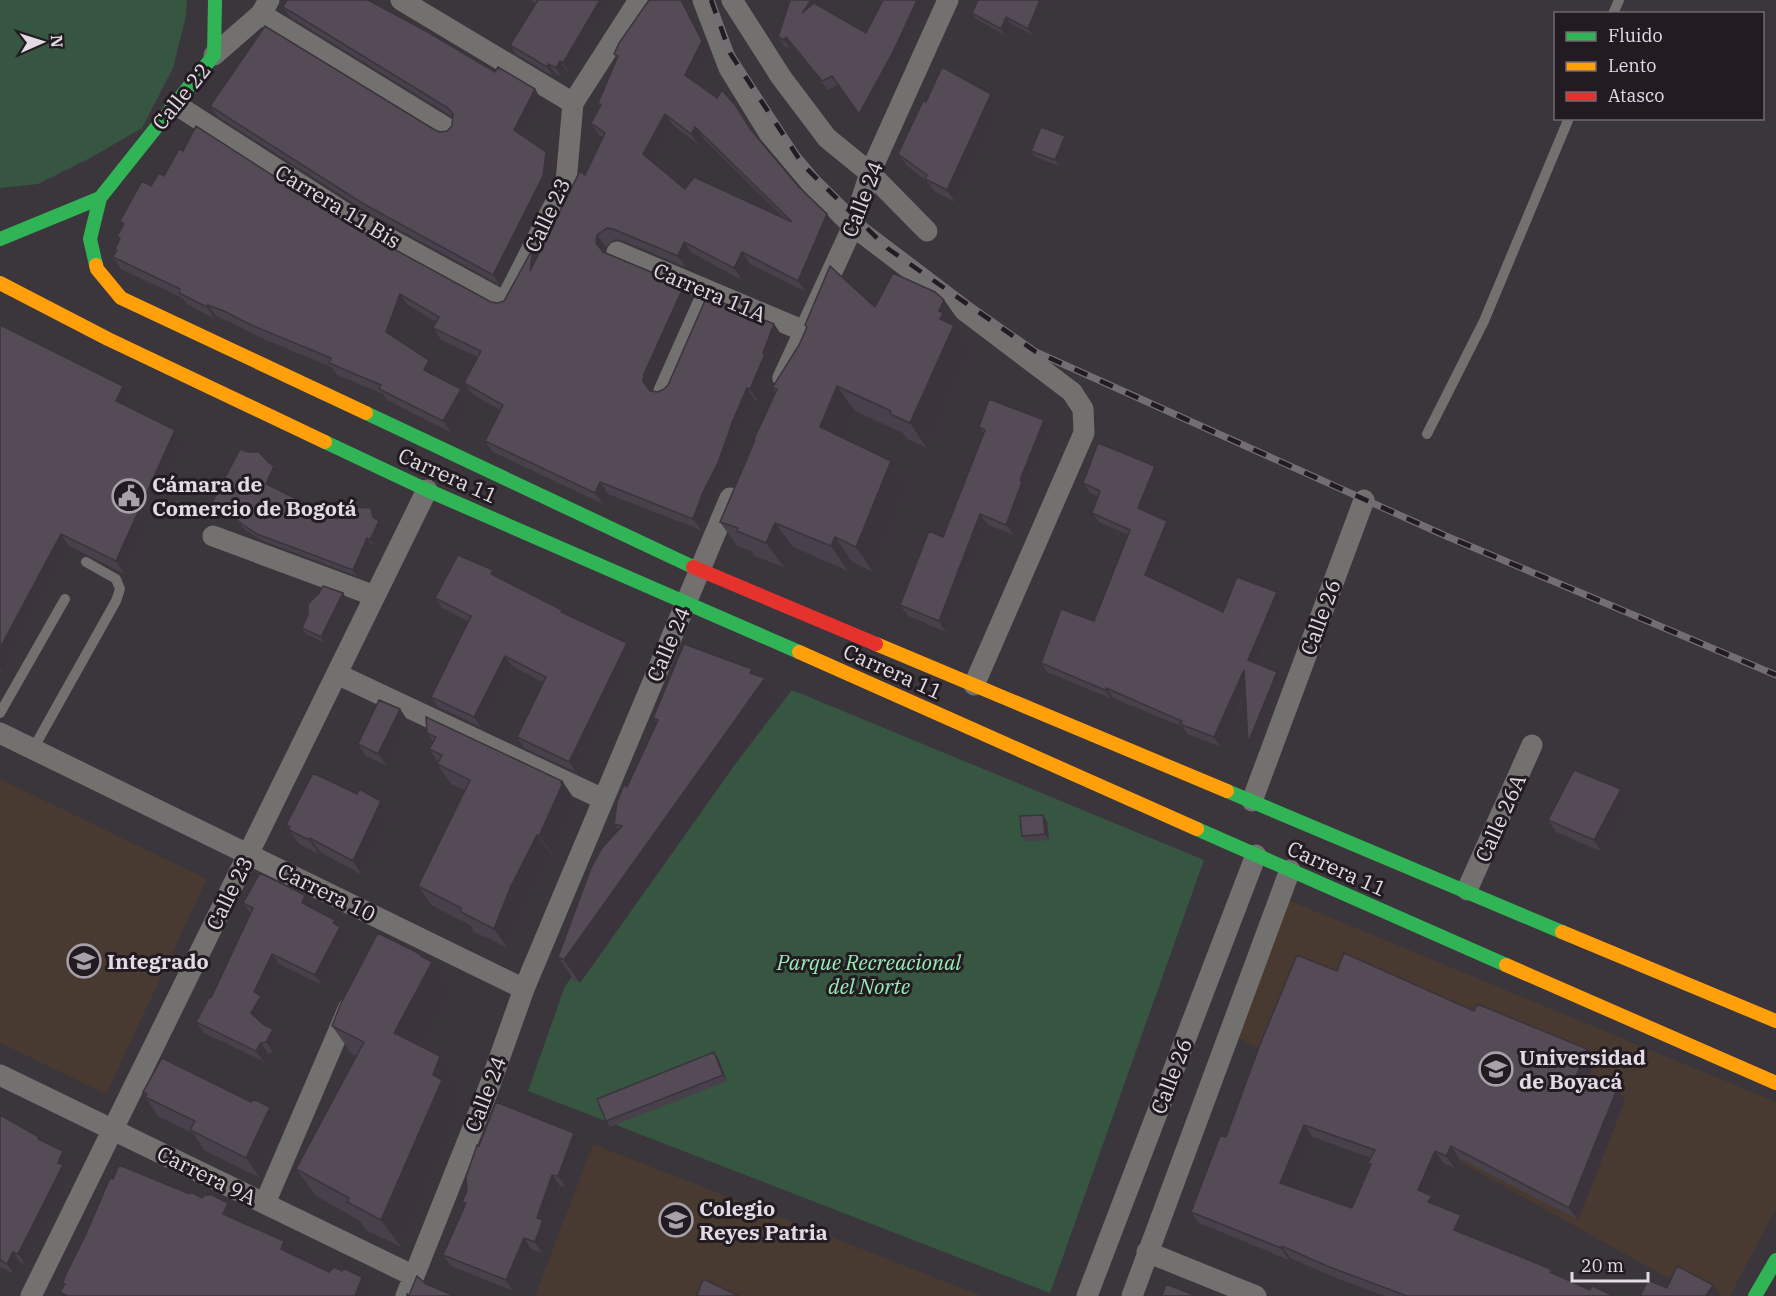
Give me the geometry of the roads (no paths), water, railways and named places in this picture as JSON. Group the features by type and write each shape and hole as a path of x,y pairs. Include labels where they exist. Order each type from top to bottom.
{"main road":[{"path":"214,55 215,0"},
{"name":"Calle 22","path":"100,198 214,55"},
{"path":"0,239 100,198"},
{"name":"Carrera 11","path":"100,198 90,238 97,269 121,298 699,570 1776,1021"},
{"name":"Carrera 11","path":"0,283 108,339 427,490 1776,1083"},
{"path":"1755,1296 1776,1260"}],"street":[{"name":"Calle 23","path":"505,302 566,182 573,103 639,0"},
{"path":"702,0 729,68 769,133 818,190 853,226 1072,392 1083,409 1084,433 974,685"},
{"path":"732,0 781,77 827,138 870,173 927,231"},
{"name":"Calle 24","path":"775,396 853,226 870,173 948,0"},
{"path":"404,1 573,103"},
{"name":"Calle 22","path":"214,55 265,7"},
{"path":"265,7 448,129"},
{"name":"Carrera 11 Bis","path":"175,104 362,224 505,302"},
{"name":"Carrera 11A","path":"616,252 804,331"},
{"path":"664,391 708,292"},
{"name":"Calle 24","path":"406,1296 488,1090 524,988 737,483"},
{"name":"Calle 23","path":"31,1296 427,490"},
{"name":"Calle 26","path":"1252,801 1364,500"},
{"path":"213,536 375,596"},
{"path":"336,674 603,799"},
{"name":"Carrera 10","path":"0,733 524,988"},
{"name":"Calle 26A","path":"1467,890 1532,745"},
{"name":"Calle 26","path":"1086,1296 1256,855"},
{"name":"Calle 26","path":"1132,1296 1290,870"},
{"path":"377,943 386,921"},
{"path":"265,1203 358,987"},
{"name":"Carrera 9A","path":"0,1075 414,1276"},
{"path":"1147,1252 1256,1296"}],"lane":[{"path":"1426,434 1484,321 1568,120"},
{"path":"33,749 116,601 120,589 116,579 86,562"},
{"path":"0,713 65,599"}],"railway":[{"path":"711,0 730,53 803,165 887,248 1036,352 1446,536 1776,675"}],"place":[{"name":"Cámara de Comercio de Bogotá","path":"129,496"},
{"name":"Integrado","path":"84,961"},
{"name":"Universidad de Boyacá","path":"1496,1069"},
{"name":"Colegio Reyes Patria","path":"676,1220"}],"park label":[{"name":"Parque Recreacional del Norte","path":"869,974"}]}
